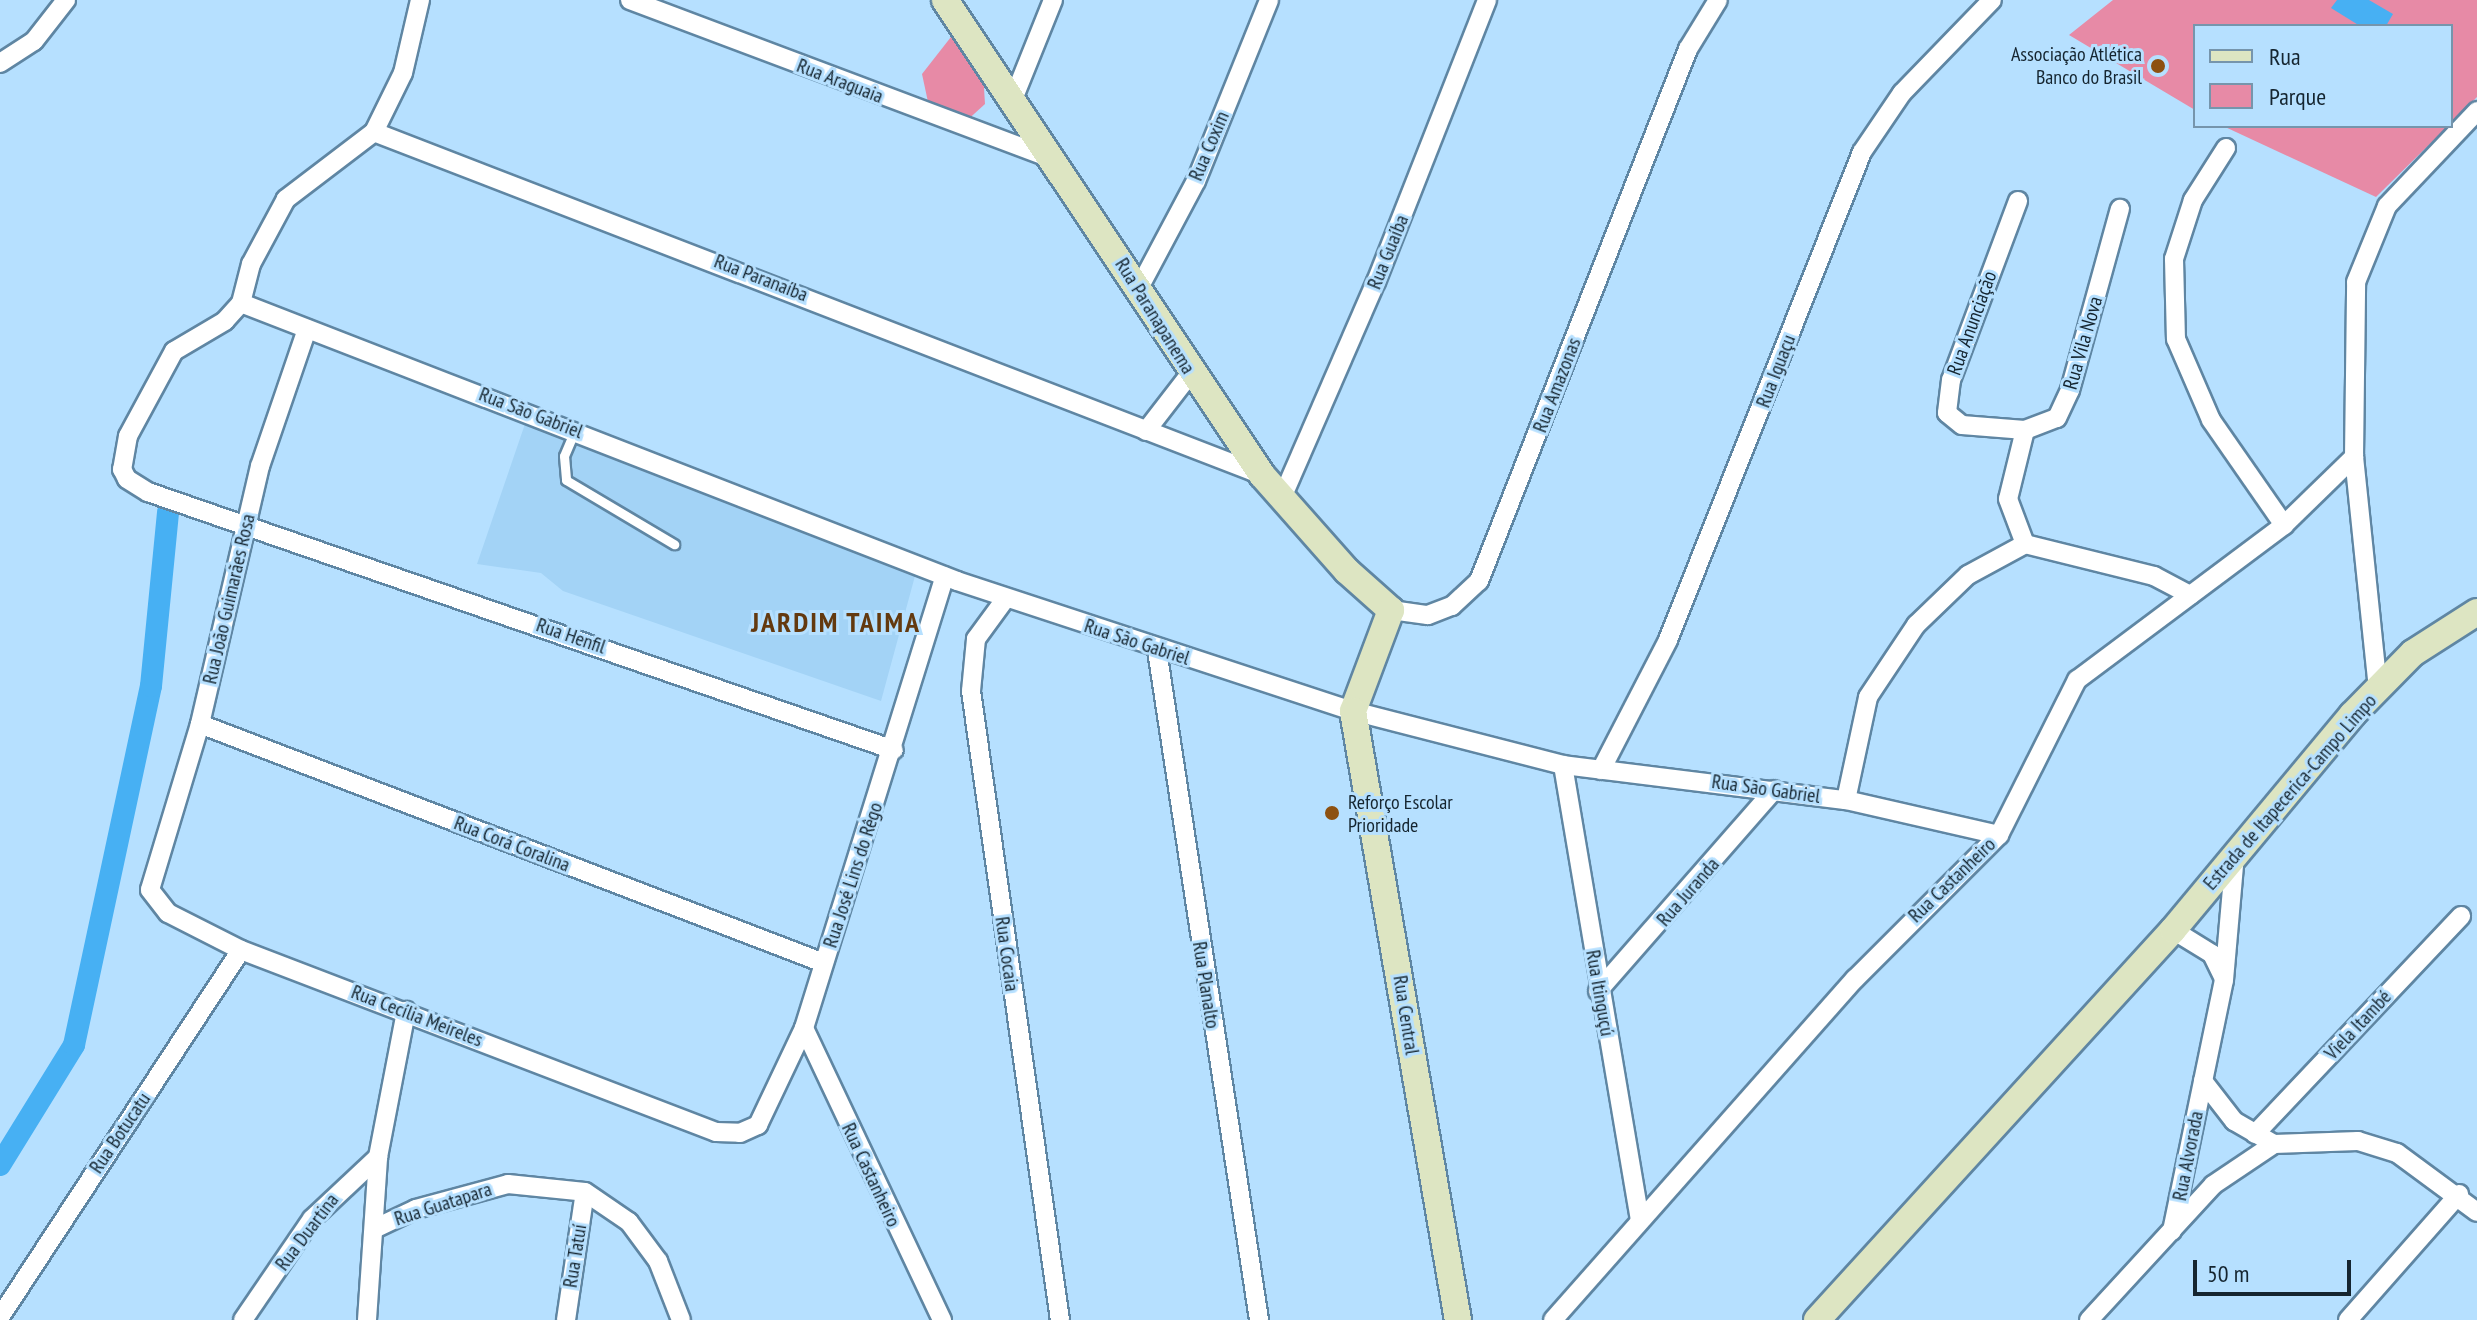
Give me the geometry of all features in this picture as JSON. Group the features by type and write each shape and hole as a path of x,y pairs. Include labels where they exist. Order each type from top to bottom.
{"street":[{"path":"0,63 34,41 66,0"},
{"path":"241,303 251,264 286,199 374,132 403,73 420,0"},
{"name":"Rua Araguaia","path":"630,0 1051,158"},
{"name":"Rua Paranapanema","path":"945,0 1014,97 1051,158 1139,288 1190,374 1262,475 1281,500 1391,610"},
{"path":"1014,97 1053,0"},
{"name":"Rua Coxim","path":"1139,288 1196,181 1269,0"},
{"name":"Rua Guaíba","path":"1281,500 1376,282 1487,0"},
{"name":"Rua Amazonas","path":"1391,610 1428,615 1452,606 1479,581 1688,49 1718,0"},
{"name":"Rua Iguaçu","path":"1601,770 1668,640 1862,152 1902,93 1992,0"},
{"name":"Estrada de Itapecerica-Campo Limpo","path":"1817,1320 2173,930 2378,689 2354,457 2353,305 2364,256 2387,206 2477,111"},
{"name":"Rua Paranaíba","path":"374,132 1262,475"},
{"path":"2226,148 2193,200 2177,246 2171,302 2176,339 2211,420 2284,525"},
{"name":"Rua Anunciação","path":"2018,201 1957,359 1947,413 1962,425 2025,430"},
{"name":"Rua Vila Nova","path":"2025,430 2047,425 2064,408 2120,209"},
{"name":"Rua São Gabriel","path":"241,303 945,576 1157,650 1353,711 1563,765 1846,800 1999,835"},
{"name":"Rua Henfil","path":"241,303 225,321 174,351 128,436 122,469 148,492 247,523 894,750"},
{"name":"Rua João Guimarães Rosa","path":"154,869 200,724 247,523 307,329"},
{"path":"1146,431 1190,374"},
{"path":"2025,430 2008,499 2025,544"},
{"name":"Rua Castanheiro","path":"1553,1320 1855,979 1999,835 2077,680 2284,525 2354,457"},
{"path":"1846,800 1868,697 1916,625 1968,575 2025,544 2065,549 2154,576 2190,595"},
{"name":"Rua José Lins do Rêgo","path":"716,1132 740,1133 758,1125 804,1028 894,750 945,576"},
{"name":"Rua Cocaia","path":"1006,598 976,639 971,691 1060,1320"},
{"path":"1353,711 1391,610"},
{"path":"2378,689 2413,653 2477,612"},
{"name":"Rua Planalto","path":"1157,650 1259,1320"},
{"name":"Rua Central","path":"1353,711 1458,1320"},
{"name":"Rua Corá Coralina","path":"200,724 824,963"},
{"name":"Rua Itinguçú","path":"1563,765 1598,991 1640,1221"},
{"name":"Rua Juranda","path":"1598,991 1774,790"},
{"name":"Rua Alvorada","path":"2172,1231 2224,980 2235,855"},
{"name":"Rua Cecília Meireles","path":"154,869 150,890 155,902 241,950 716,1132"},
{"name":"Viela Itambé","path":"2255,1134 2461,916"},
{"path":"2173,930 2212,954 2224,980"},
{"name":"Rua Botucatu","path":"0,1317 241,950"},
{"path":"367,1320 376,1228 378,1157 406,1011"},
{"name":"Rua Castanheiro","path":"804,1028 942,1320"},
{"path":"2203,1081 2234,1121 2274,1144 2358,1141 2397,1153 2459,1194 2477,1212"},
{"name":"Rua Alvorada","path":"2089,1320 2213,1185 2274,1144"},
{"name":"Rua Duartina","path":"243,1320 312,1219 378,1157"},
{"name":"Rua Guatapara","path":"376,1228 416,1209 508,1184 585,1192"},
{"path":"585,1192 636,1232 658,1261 681,1320"},
{"name":"Rua Tatuí","path":"566,1320 585,1192"},
{"path":"2348,1320 2459,1194"}],"lane":[{"path":"575,430 564,456 566,480 674,544"}],"shaded area":[{"path":"526,421 915,576 881,701 563,591 541,573 477,564"}],"green space":[{"name":"Associação Atlética Banco do Brasil","path":"2113,0 2477,0 2477,97 2453,121 2453,24 2193,24 2193,109 2069,35"},
{"path":"958,28 983,71 985,104 963,124 928,102 922,74"},
{"path":"2227,128 2446,128 2376,197"}],"water":[{"path":"2337,0 2369,0 2393,14 2387,24 2357,24 2331,8"}],"waterway":[{"path":"0,1165 74,1045 151,686 168,512"}],"place":[{"name":"Associação Atlética Banco do Brasil","path":"2158,66"},
{"name":"Reforço Escolar Prioridade","path":"1332,813"}],"district":[{"name":"JARDIM TAIMA","path":"836,622"}]}
